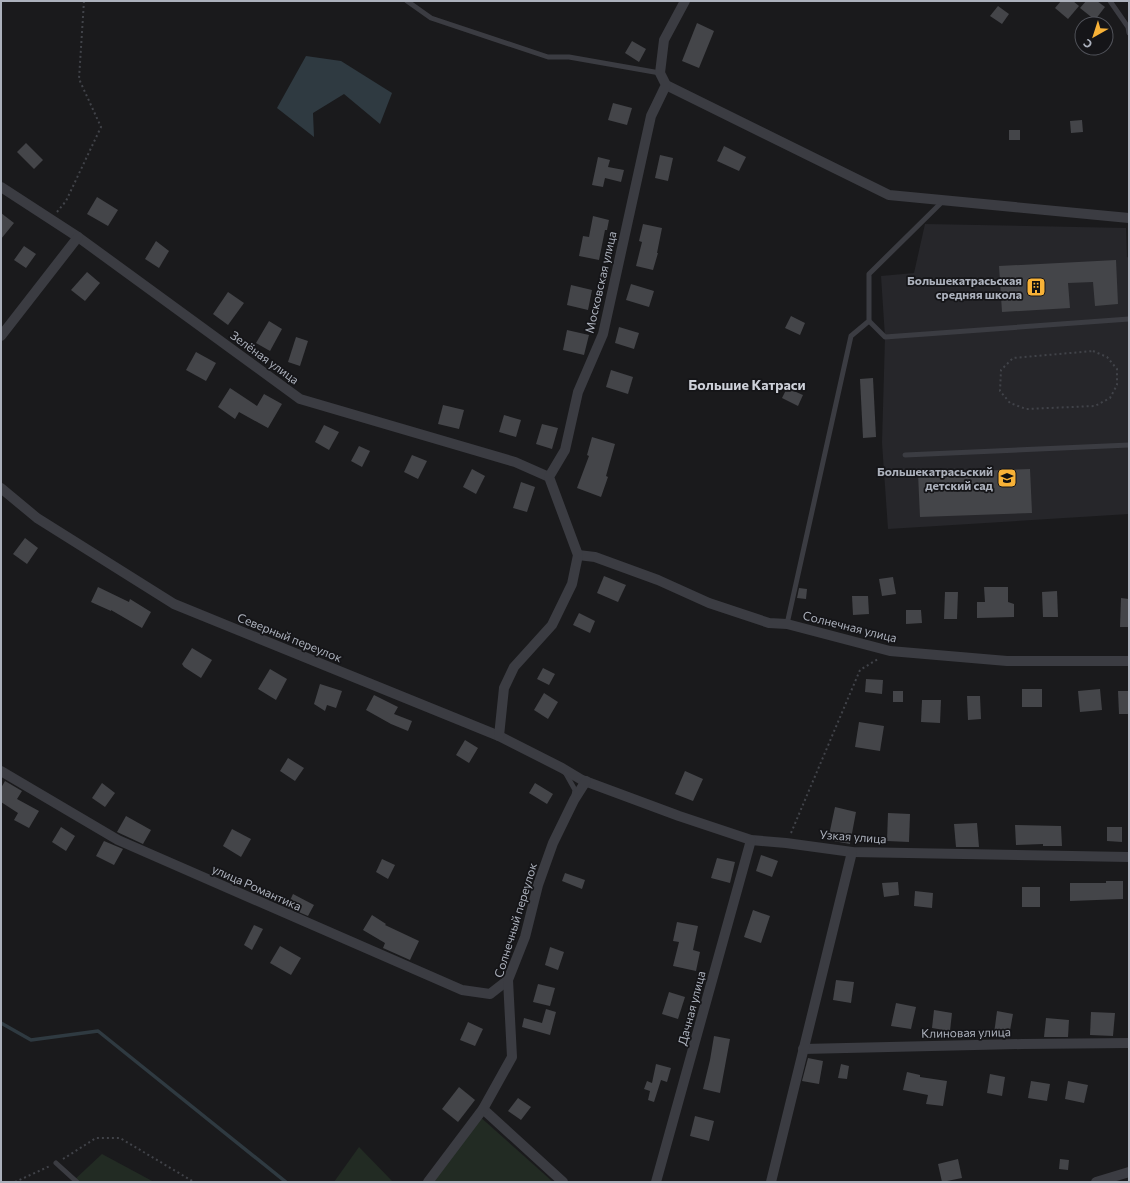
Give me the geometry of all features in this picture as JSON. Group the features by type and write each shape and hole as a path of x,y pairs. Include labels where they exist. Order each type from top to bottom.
{"street":[{"path":"685,1 664,40 660,73 666,85 889,195 1129,218"},
{"name":"Московская улица","path":"549,476 565,450 578,392 602,334 651,116 666,85"},
{"name":"Зелёная улица","path":"1,187 78,237 300,399 515,462 549,476"},
{"path":"1,336 78,237"},
{"path":"499,736 504,688 514,667 552,625 572,584 578,555 549,476"},
{"name":"Северный переулок","path":"1,488 37,518 174,604 499,736 586,781"},
{"name":"Солнечная улица","path":"578,555 595,557 658,580 709,603 769,623 788,624 890,651 1007,661 1129,661"},
{"name":"улица Романтика","path":"1,771 118,840 462,990 490,994 508,980"},
{"name":"Узкая улица","path":"586,781 679,816 751,840 852,852 1129,857"},
{"name":"Солнечный переулок","path":"428,1182 481,1112 512,1057 508,980 525,937 538,885 553,843 574,800 586,781"},
{"name":"Дачная улица","path":"656,1182 751,840"},
{"path":"771,1182 852,852"},
{"name":"Клиновая улица","path":"804,1049 1129,1043"},
{"path":"481,1112 563,1182"},
{"path":"1096,1182 1129,1172"}],"lane":[{"path":"407,1 431,18 548,57 569,57 660,73"},
{"path":"1110,1 1128,26 1129,33"},
{"path":"944,201 869,274 869,321 885,336 1129,319"},
{"path":"788,624 851,336 869,321"},
{"path":"905,455 1129,445"},
{"path":"562,768 575,790 574,800"},
{"path":"56,1163 77,1182"}],"path":[{"path":"50,219 66,200 101,127 80,79 84,1"},
{"path":"1093,351 1107,357 1117,369 1116,385 1110,398 1095,406 1026,409 1010,403 1000,391 1001,370 1013,358 1093,351"},
{"path":"786,843 860,670 890,651"},
{"path":"15,1182 56,1163 96,1138 120,1138 194,1182"}],"shaded area":[{"path":"306,56 341,61 392,93 380,124 344,94 313,113 314,137 277,108"},
{"path":"925,224 1126,228 1127,257 1129,258 1129,514 888,529 882,443 885,337 881,276 914,273"},
{"path":"478,1115 553,1182 428,1182"},
{"path":"359,1147 393,1182 334,1182"},
{"path":"102,1154 154,1182 72,1182"}],"building":[{"path":"1061,1 1073,1 1079,6 1068,19 1055,8"},
{"path":"1086,1 1097,1 1105,7 1098,16 1090,16 1080,8"},
{"path":"998,6 1009,14 1002,24 990,16"},
{"path":"697,23 714,31 699,68 682,61"},
{"path":"632,41 646,49 639,62 625,53"},
{"path":"613,103 632,108 627,125 608,120"},
{"path":"1082,120 1083,132 1071,133 1070,121"},
{"path":"1009,130 1020,130 1020,140 1009,140"},
{"path":"26,143 43,160 34,169 17,152"},
{"path":"724,146 746,157 739,171 717,161"},
{"path":"660,155 673,158 668,181 655,178"},
{"path":"598,157 610,160 608,167 624,170 621,182 605,178 603,187 592,185"},
{"path":"97,197 118,210 108,226 87,214"},
{"path":"1,213 14,223 1,239"},
{"path":"593,216 609,220 607,230 605,230 599,260 579,256 583,236 589,237"},
{"path":"643,224 662,228 658,253 653,270 636,266 642,242 639,241"},
{"path":"156,241 169,251 159,268 145,259"},
{"path":"24,246 36,254 26,268 14,260"},
{"name":"Большекатрасьская средняя школа","path":"1116,260 1118,304 1095,306 1093,282 1068,283 1070,308 1002,312 999,266"},
{"path":"87,272 100,283 85,301 71,290"},
{"path":"631,284 654,291 649,307 626,300"},
{"path":"571,285 592,290 588,310 567,305"},
{"path":"228,292 244,303 228,325 213,314"},
{"path":"791,316 805,323 800,335 785,328"},
{"path":"269,321 282,329 270,351 256,343"},
{"path":"619,327 639,333 634,349 615,343"},
{"path":"567,330 589,335 584,355 563,350"},
{"path":"296,337 308,341 300,366 288,362"},
{"path":"196,352 216,363 206,381 186,370"},
{"path":"611,370 633,377 628,394 606,387"},
{"path":"873,378 876,437 863,438 860,379"},
{"path":"230,388 257,406 264,394 282,404 268,428 239,412 235,419 218,407"},
{"path":"787,388 803,395 798,406 782,398"},
{"path":"443,405 464,410 459,429 438,424"},
{"path":"504,415 521,420 516,437 499,432"},
{"path":"542,424 558,428 552,449 536,444"},
{"path":"324,425 339,432 329,450 315,442"},
{"path":"592,437 615,444 606,476 608,477 601,497 577,488 589,456 587,455"},
{"path":"359,446 370,451 362,467 351,461"},
{"path":"412,455 427,461 418,479 404,472"},
{"path":"472,469 485,476 476,494 463,487"},
{"path":"1030,469 1032,513 920,517 918,473"},
{"path":"521,482 535,487 527,512 513,508"},
{"path":"25,538 38,548 27,564 13,554"},
{"path":"604,576 626,585 618,602 597,593"},
{"path":"893,577 896,594 882,596 879,579"},
{"path":"98,587 129,602 130,599 151,612 142,628 111,610 91,602"},
{"path":"984,587 1008,587 1008,602 1014,604 1014,617 977,618 977,602 985,602"},
{"path":"799,588 807,589 806,599 797,598"},
{"path":"1057,591 1058,617 1043,617 1042,592"},
{"path":"945,592 958,592 957,619 944,619"},
{"path":"852,596 868,596 869,614 853,615"},
{"path":"1121,598 1129,599 1129,627 1120,627"},
{"path":"906,610 921,610 922,623 906,624"},
{"path":"579,613 595,621 590,633 573,625"},
{"path":"192,648 212,660 201,678 184,667 182,664"},
{"path":"543,668 555,674 549,685 537,679"},
{"path":"270,669 287,679 276,700 258,689"},
{"path":"866,679 883,680 882,694 865,692"},
{"path":"320,684 342,691 336,708 327,705 325,711 314,704"},
{"path":"1022,689 1042,689 1042,707 1022,707"},
{"path":"1100,689 1102,710 1080,712 1078,691"},
{"path":"893,691 903,691 903,702 893,702"},
{"path":"1118,691 1129,691 1129,714 1119,714"},
{"path":"544,693 558,702 548,719 534,710"},
{"path":"374,695 398,707 394,714 412,721 408,731 391,724 366,710"},
{"path":"967,696 980,696 981,719 968,720"},
{"path":"922,700 941,700 940,723 921,722"},
{"path":"859,722 884,726 880,751 855,747"},
{"path":"465,740 478,748 469,763 456,755"},
{"path":"288,758 304,768 295,781 280,771"},
{"path":"685,771 703,779 693,801 675,794"},
{"path":"5,781 22,791 17,799 39,811 29,828 14,820 18,813 1,802 1,788"},
{"path":"102,783 115,793 105,807 92,798"},
{"path":"535,783 553,794 547,804 529,793"},
{"path":"835,807 856,812 850,844 828,840"},
{"path":"888,813 910,814 909,842 887,841"},
{"path":"126,816 151,830 143,844 117,832"},
{"path":"977,823 979,847 956,847 954,824"},
{"path":"1015,825 1061,826 1062,846 1043,846 1043,844 1016,845"},
{"path":"61,827 75,836 66,851 52,842"},
{"path":"1107,827 1122,827 1122,842 1107,841"},
{"path":"232,829 251,839 241,857 223,846"},
{"path":"104,841 123,849 114,865 96,856"},
{"path":"761,855 778,861 772,877 756,871"},
{"path":"717,858 735,862 730,883 711,878"},
{"path":"382,859 395,865 388,879 376,872"},
{"path":"565,873 585,880 582,889 562,881"},
{"path":"1106,881 1123,881 1123,899 1070,901 1070,883 1106,883"},
{"path":"898,882 899,895 884,897 882,883"},
{"path":"1022,887 1040,887 1040,907 1022,907"},
{"path":"915,891 933,893 932,908 914,906"},
{"path":"293,894 314,905 308,916 287,907"},
{"path":"753,910 770,916 761,943 744,937"},
{"path":"372,915 386,924 385,925 419,941 410,960 383,948 385,943 363,930"},
{"path":"677,922 698,926 693,950 700,952 696,971 673,966 679,942 673,941"},
{"path":"254,925 263,929 252,950 244,945"},
{"path":"280,946 301,958 291,975 270,963"},
{"path":"550,947 564,952 558,970 545,965"},
{"path":"836,980 854,982 851,1003 833,1000"},
{"path":"538,984 555,988 550,1006 533,1002"},
{"path":"669,992 685,997 678,1019 662,1014"},
{"path":"896,1003 916,1007 911,1029 891,1026"},
{"path":"546,1009 556,1012 550,1035 522,1027 524,1018 542,1023"},
{"path":"934,1010 952,1013 950,1031 932,1028"},
{"path":"997,1011 1013,1014 1009,1036 994,1034"},
{"path":"1091,1012 1115,1013 1113,1036 1090,1035"},
{"path":"1046,1018 1069,1020 1068,1037 1044,1037"},
{"path":"468,1022 483,1029 475,1046 460,1040"},
{"path":"714,1036 730,1039 720,1093 703,1089"},
{"path":"808,1058 823,1061 819,1084 802,1081"},
{"path":"656,1064 671,1068 667,1082 661,1080 654,1102 648,1100 650,1091 644,1089 647,1081 652,1083"},
{"path":"841,1064 849,1066 847,1079 838,1078"},
{"path":"907,1072 920,1075 920,1077 947,1081 943,1106 926,1104 928,1095 903,1090"},
{"path":"990,1074 1005,1077 1002,1096 987,1093"},
{"path":"1031,1081 1050,1084 1047,1101 1028,1098"},
{"path":"1068,1081 1088,1085 1084,1103 1065,1099"},
{"path":"459,1087 475,1100 458,1122 442,1109"},
{"path":"518,1098 531,1107 521,1120 508,1111"},
{"path":"695,1116 714,1121 709,1141 690,1136"},
{"path":"958,1159 962,1178 942,1182 938,1164"},
{"path":"1060,1159 1069,1160 1068,1170 1059,1169"}],"waterway":[{"path":"1,1023 31,1040 98,1031 286,1182"}],"place":[{"name":"Большекатрасьская средняя школа","path":"1036,287"},
{"name":"Большекатрасьский детский сад","path":"1007,478"}],"district":[{"name":"Большие Катраси","path":"747,384"}]}
